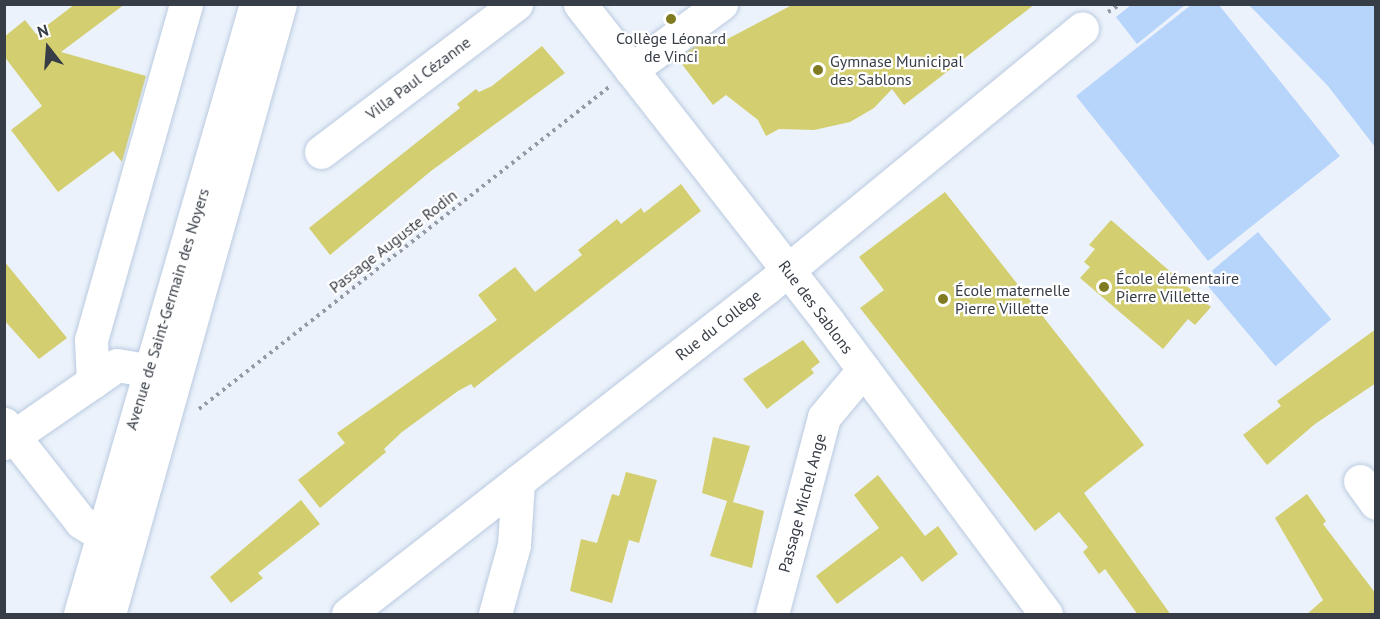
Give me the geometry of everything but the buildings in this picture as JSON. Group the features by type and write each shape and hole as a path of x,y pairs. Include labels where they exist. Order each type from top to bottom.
{"street":[{"path":"93,381 91,340 186,4"},
{"name":"Avenue de Saint-Germain des Noyers","path":"109,615 116,538 162,371 256,4"},
{"name":"Avenue de Saint-Germain des Noyers","path":"80,615 116,538 166,412 162,371 280,4"},
{"name":"Villa Paul Cézanne","path":"321,152 516,4"},
{"name":"Rue des Sablons","path":"580,4 864,369 1046,615"},
{"path":"631,70 721,4"},
{"name":"Rue du Collège","path":"348,615 788,270 1082,28"},
{"path":"116,538 81,522 8,434 117,365 162,371"},
{"name":"Passage Michel Ange","path":"772,615 824,417 864,369"},
{"path":"495,615 514,545 518,481"}],"path":[{"name":"Passage Auguste Rodin","path":"166,412 190,416 631,70"}],"shaded area":[{"path":"1131,5 1185,5 1137,44 1116,17"},
{"path":"1191,5 1219,5 1340,156 1208,261 1076,96"},
{"path":"1249,5 1375,5 1375,147 1328,86"},
{"path":"1258,232 1331,319 1275,366 1202,279"}],"place":[{"name":"Collège Léonard de Vinci","path":"671,19"},
{"name":"Gymnase Municipal des Sablons","path":"818,70"},
{"name":"École élémentaire Pierre Villette","path":"1104,287"},
{"name":"École maternelle Pierre Villette","path":"943,299"}]}
